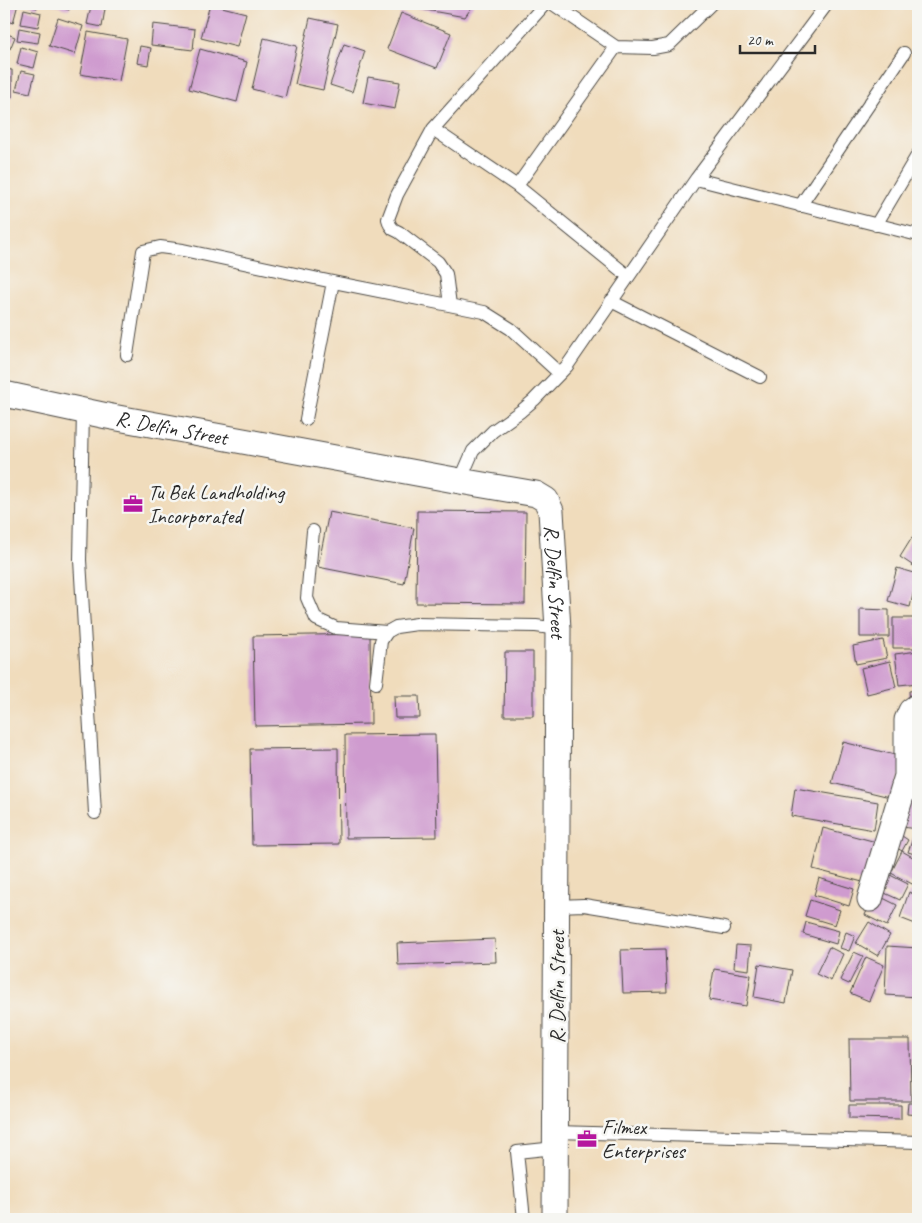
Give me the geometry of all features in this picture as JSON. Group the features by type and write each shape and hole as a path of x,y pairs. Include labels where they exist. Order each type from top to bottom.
{"street":[{"name":"R. Delfin Street","path":"4,394 83,411 536,494 546,500 551,511 558,629 555,1219"},
{"path":"870,900 906,776 907,720 910,711 918,706"}],"lane":[{"path":"450,305 446,274 438,262 393,229 388,219 397,196 433,129 545,4"},
{"path":"553,4 616,48 653,48 669,45 711,4"},
{"path":"460,481 473,451 493,431 534,400 567,366 696,179 827,4"},
{"path":"517,186 616,48"},
{"path":"800,206 904,53"},
{"path":"433,129 517,186 628,276"},
{"path":"876,225 918,154"},
{"path":"696,179 918,235"},
{"path":"127,355 143,251 160,247 183,250 484,312 510,329 559,373"},
{"path":"306,419 333,282"},
{"path":"611,302 760,377"},
{"path":"83,411 80,560 95,813"},
{"path":"313,531 307,598 316,619 336,628 386,632 396,627 417,624 536,626 558,629"},
{"path":"376,683 381,641 386,632"},
{"path":"557,906 584,905 724,928"},
{"path":"524,1219 517,1152 556,1140 918,1142"}],"building":[{"path":"4,4 18,4 13,23 4,20"},
{"path":"26,4 39,4 37,8"},
{"path":"51,4 71,4 69,10"},
{"path":"210,4 246,13 237,47 201,38"},
{"path":"405,4 474,4 465,17 404,6"},
{"path":"91,6 105,9 102,27 87,24"},
{"path":"24,9 41,13 38,27 21,24"},
{"path":"401,13 451,33 437,68 387,49"},
{"path":"58,18 83,26 75,54 49,46"},
{"path":"310,18 338,24 323,90 295,84"},
{"path":"153,24 195,29 193,50 151,45"},
{"path":"19,28 40,32 38,43 17,40"},
{"path":"88,32 127,39 119,81 80,74"},
{"path":"5,33 15,37 10,49 4,46"},
{"path":"264,38 297,46 285,98 252,89"},
{"path":"344,44 365,51 352,92 330,85"},
{"path":"140,46 151,48 148,65 137,63"},
{"path":"21,47 38,52 34,68 17,64"},
{"path":"200,49 247,62 237,102 189,89"},
{"path":"4,69 12,70 12,97 4,97"},
{"path":"21,71 35,74 30,93 16,90"},
{"path":"368,77 400,82 395,109 363,103"},
{"path":"417,511 526,512 525,604 416,603"},
{"path":"329,512 414,528 404,584 318,567"},
{"path":"913,536 918,539 918,569 900,557"},
{"path":"897,568 918,574 910,607 888,601"},
{"path":"860,609 889,610 889,637 860,637"},
{"path":"893,618 918,618 918,648 893,648"},
{"path":"370,634 371,724 255,726 253,636"},
{"path":"883,640 887,658 856,664 853,646"},
{"path":"918,651 918,683 899,685 895,654"},
{"path":"505,652 533,652 533,716 504,716"},
{"path":"890,661 896,687 867,694 861,668"},
{"path":"918,690 918,703 910,704 909,691"},
{"path":"394,696 419,696 420,718 395,718"},
{"path":"435,734 437,837 346,838 345,735"},
{"path":"843,742 903,757 894,798 832,783"},
{"path":"338,748 339,844 252,845 250,749"},
{"path":"795,788 878,802 874,830 791,816"},
{"path":"906,789 918,791 918,829 901,827"},
{"path":"823,828 884,844 874,885 813,869"},
{"path":"896,832 908,840 902,851 889,843"},
{"path":"915,832 918,833 918,855 908,852"},
{"path":"902,851 918,860 918,887 891,873"},
{"path":"886,873 908,884 900,900 878,890"},
{"path":"819,878 854,889 849,906 814,895"},
{"path":"909,892 918,896 918,925 900,918"},
{"path":"875,894 897,905 887,926 865,915"},
{"path":"810,900 840,910 835,925 805,916"},
{"path":"806,922 839,931 836,944 803,934"},
{"path":"869,922 890,935 878,956 856,943"},
{"path":"846,932 855,936 849,951 840,948"},
{"path":"495,939 496,962 398,965 397,943"},
{"path":"736,945 751,946 749,970 734,968"},
{"path":"887,946 918,948 918,997 885,995"},
{"path":"829,947 843,954 831,981 816,974"},
{"path":"665,949 667,992 623,993 621,950"},
{"path":"854,952 863,956 849,984 840,980"},
{"path":"866,957 884,965 869,1001 850,993"},
{"path":"759,964 792,970 786,1003 754,997"},
{"path":"714,969 751,975 746,1006 709,1000"},
{"path":"849,1039 910,1039 911,1101 850,1101"},
{"path":"908,1103 918,1103 918,1115 907,1114"},
{"path":"849,1105 901,1105 901,1119 849,1118"}],"place":[{"name":"Tu Bek Landholding Incorporated","path":"133,504"},
{"name":"Filmex Enterprises","path":"587,1139"}]}
